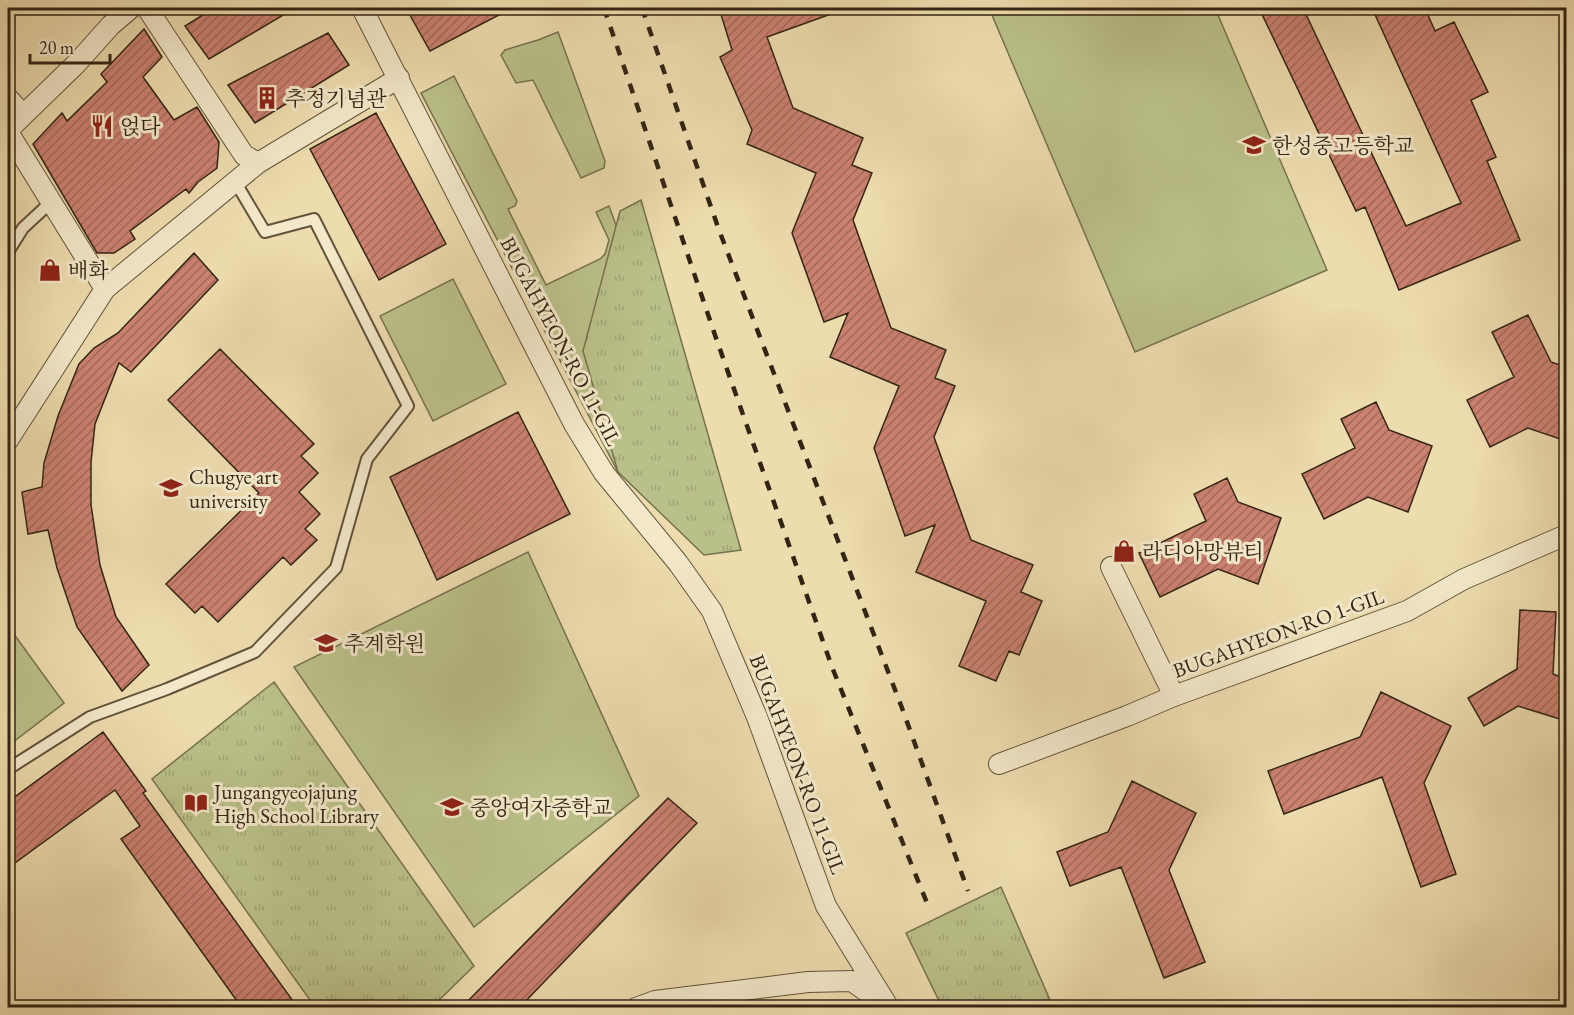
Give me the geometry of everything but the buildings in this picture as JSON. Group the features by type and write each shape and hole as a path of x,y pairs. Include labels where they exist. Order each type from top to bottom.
{"street":[{"path":"105,289 8,131 22,114 77,63 111,25 131,8"},
{"path":"147,8 244,155 258,163"},
{"name":"BUGAHYEON-RO 11-GIL","path":"362,8 574,424 604,473 678,563 712,611 757,717 826,906 888,1007"},
{"path":"8,440 105,289 258,163 399,78"},
{"path":"8,98 22,114"},
{"name":"BUGAHYEON-RO 1-GIL","path":"999,764 1174,696 1407,612 1464,579 1566,535"},
{"path":"1111,567 1174,696"},
{"path":"636,1008 655,1001 808,982 852,981 888,1007"}],"lane":[{"path":"8,770 90,717 167,689 255,652 336,568 367,459 408,406 314,219 265,232 236,183"},
{"path":"8,252 23,228 51,202"}],"green space":[{"path":"989,8 1215,8 1327,270 1135,352"},
{"path":"558,32 605,161 604,168 581,178 533,80 516,83 501,55 505,50"},
{"path":"454,76 517,201 515,206 508,209 546,285 600,259 605,254 609,240 596,212 609,206 616,225 650,477 618,472 421,93"},
{"path":"641,200 741,550 704,555 618,472 583,351 620,211"},
{"path":"453,279 506,384 433,421 380,316"},
{"path":"528,552 639,796 474,927 294,667"},
{"path":"8,626 64,703 8,746"},
{"path":"274,682 474,966 432,1007 315,1007 152,779"},
{"path":"1001,887 1053,1007 942,1007 906,933"}],"railway":[{"path":"604,8 716,338 832,667 929,908"},
{"path":"642,8 719,230 902,708 968,891"}],"place":[{"name":"추정기념관","path":"267,98"},
{"name":"얹다","path":"102,126"},
{"name":"한성중고등학교","path":"1254,145"},
{"name":"배화","path":"50,270"},
{"name":"Chugye art university","path":"171,488"},
{"name":"라디아망뷰티","path":"1124,551"},
{"name":"추계학원","path":"326,643"},
{"name":"Jungangyeojajung High School Library","path":"196,803"},
{"name":"중앙여자중학교","path":"452,807"}]}
